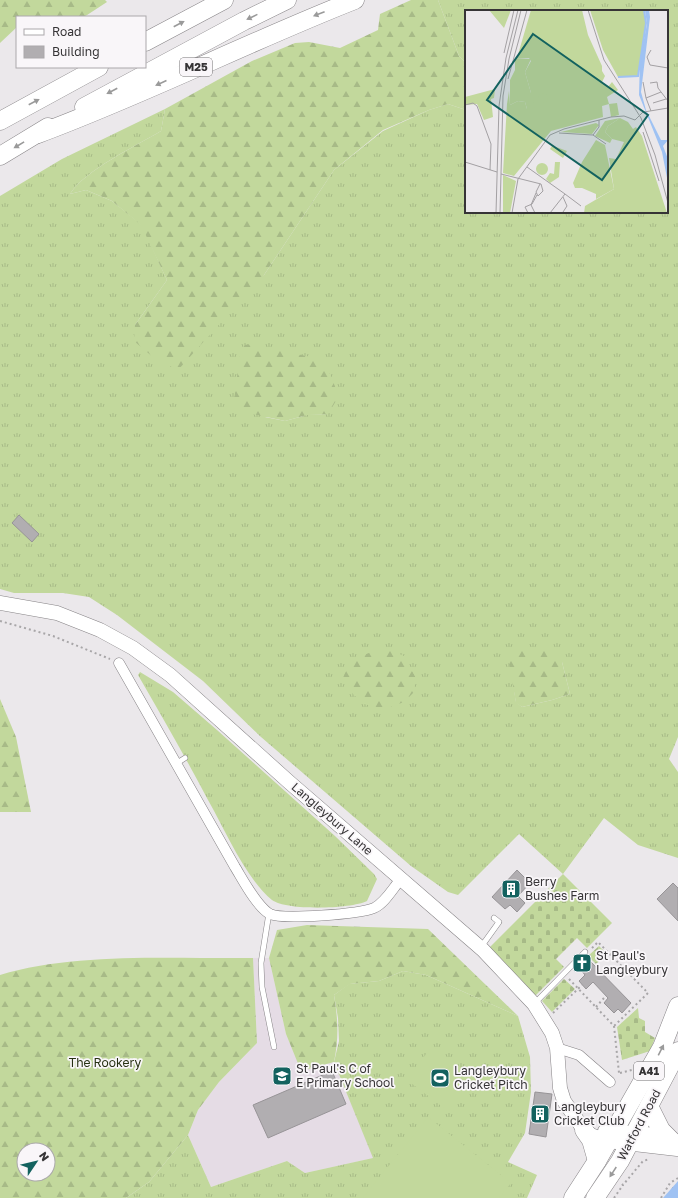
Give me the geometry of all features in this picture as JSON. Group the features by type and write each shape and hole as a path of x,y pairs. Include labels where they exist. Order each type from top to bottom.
{"highway":[{"path":"146,41 224,0"},
{"name":"M25","path":"0,156 106,94 287,0"},
{"name":"M25","path":"38,134 101,110 245,45 355,0"},
{"path":"0,121 97,68"},
{"name":"Watford Road","path":"573,1198 597,1161 662,1047 678,1006"},
{"name":"Watford Road","path":"596,1198 632,1139 678,1051"},
{"path":"649,1106 661,1130 676,1144"},
{"path":"581,1126 591,1140 597,1161"}],"street":[{"name":"Langleybury Lane","path":"0,603 57,613 100,630 132,648 170,675 271,766 480,948 534,1004 552,1033 557,1048 560,1088 564,1101 581,1126"},
{"path":"119,663 181,760 235,867 250,891 269,913 280,916 308,916 360,911 374,908 401,879"},
{"path":"557,1048 579,1054 610,1082"},
{"path":"581,1126 591,1135 632,1139 658,1135 676,1144"}],"lane":[{"path":"269,913 261,963 262,987 274,1047"},
{"path":"480,948 499,922 494,918"},
{"path":"534,1004 585,952"}],"path":[{"path":"0,621 53,636 119,663"},
{"path":"585,952 588,952 598,942 648,993 614,1026"},
{"path":"564,974 614,1026 619,1073 615,1079 610,1082"},
{"path":"552,1014 582,985"},
{"path":"596,1007 604,998"},
{"path":"619,1073 632,1070"},
{"path":"614,1198 643,1161 655,1156"},
{"path":"661,1198 670,1184 678,1178"},
{"path":"619,1182 623,1185"}],"shaded area":[{"name":"St Paul's C of E Primary School","path":"253,958 269,958 286,1034 301,1070 334,1062 374,1158 305,1173 287,1161 211,1187 188,1135 198,1110 219,1082 257,1043"}],"green space":[{"path":"0,0 105,0 107,2 86,16 16,16 16,28 0,43"},
{"path":"411,0 438,0 459,56 465,62 465,110 448,104 429,110 383,130 334,170 264,275 178,370 154,358 134,341 135,325 167,280 141,225 112,201 86,190 70,194 77,185 99,167 161,131 165,109 252,61 295,43 309,42 340,48 378,30 380,14"},
{"path":"438,0 678,0 678,737 669,759 678,772 678,858 638,845 604,818 563,874 519,834 458,895 448,892 411,866 261,737 203,681 117,615 89,597 63,593 14,593 0,589 0,196 62,159 165,109 161,131 99,167 77,185 70,194 86,190 112,201 142,225 167,280 135,325 264,275 334,170 383,131 429,110 448,104 465,110 465,213 668,213 668,10 465,10 465,62 459,56","holes":["307,415 285,421 265,417","562,662 570,694 522,707 516,702 514,690"]},
{"path":"252,344 315,358 329,372 339,396 328,414 307,415 285,421 243,412 234,401 240,353 244,345"},
{"path":"384,648 404,656 416,678 414,692 404,702 385,709 364,704 353,694 343,678 350,665 359,657"},
{"path":"520,649 546,651 562,662 570,694 522,707 516,703 508,657"},
{"path":"140,672 173,692 335,836 374,874 377,879 367,901 348,906 319,908 291,906 280,904 272,900 262,891 253,880 237,853 138,675"},
{"path":"0,699 16,737 31,812 0,812"},
{"path":"563,874 612,923 587,948 577,938 556,959 564,967 535,996 488,949"},
{"path":"307,925 428,929 518,1016 426,975 403,971 379,981 350,984 334,995 337,1045 334,1062 301,1071 286,1034 269,958 277,930"},
{"path":"599,946 607,954 596,964 588,956"},
{"name":"The Rookery","path":"125,958 253,958 257,1043 219,1082 198,1110 188,1135 149,1182 126,1198 0,1198 0,975 60,963"},
{"path":"403,971 426,975 518,1016 530,1057 531,1092 525,1133 508,1162 537,1175 527,1198 126,1198 149,1182 188,1135 211,1187 287,1161 305,1173 373,1158 334,1062 339,1041 338,1018 334,995 349,984 379,981"},
{"path":"564,979 575,989 552,1012 542,1001"},
{"path":"638,1008 639,1018 645,1021 645,1032 655,1038 650,1051 622,1060 617,1027"},
{"name":"Langleybury Cricket Pitch","path":"432,1046 474,1077 448,1111 407,1080"},
{"path":"428,1117 511,1183 499,1198 363,1198"}],"water":[{"path":"678,1181 678,1198 663,1198"}],"building":[{"path":"19,515 39,534 32,542 12,523"},
{"name":"Berry Bushes Farm","path":"517,870 530,883 518,896 525,903 517,912 510,905 505,909 492,897"},
{"path":"673,883 678,888 678,921 657,899"},
{"path":"590,961 631,1003 622,1013 618,1009 614,1013 604,1003 608,998 593,982 586,989 579,981 585,975 581,970"},
{"path":"332,1071 346,1104 268,1138 253,1105"},
{"name":"Langleybury Cricket Club","path":"535,1092 552,1094 546,1137 529,1134"}],"place":[{"name":"Berry Bushes Farm","path":"511,889"},
{"name":"St Paul's Langleybury","path":"582,963"},
{"name":"St Paul's C of E Primary School","path":"282,1076"},
{"name":"Langleybury Cricket Pitch","path":"440,1078"},
{"name":"Langleybury Cricket Club","path":"540,1114"}]}
